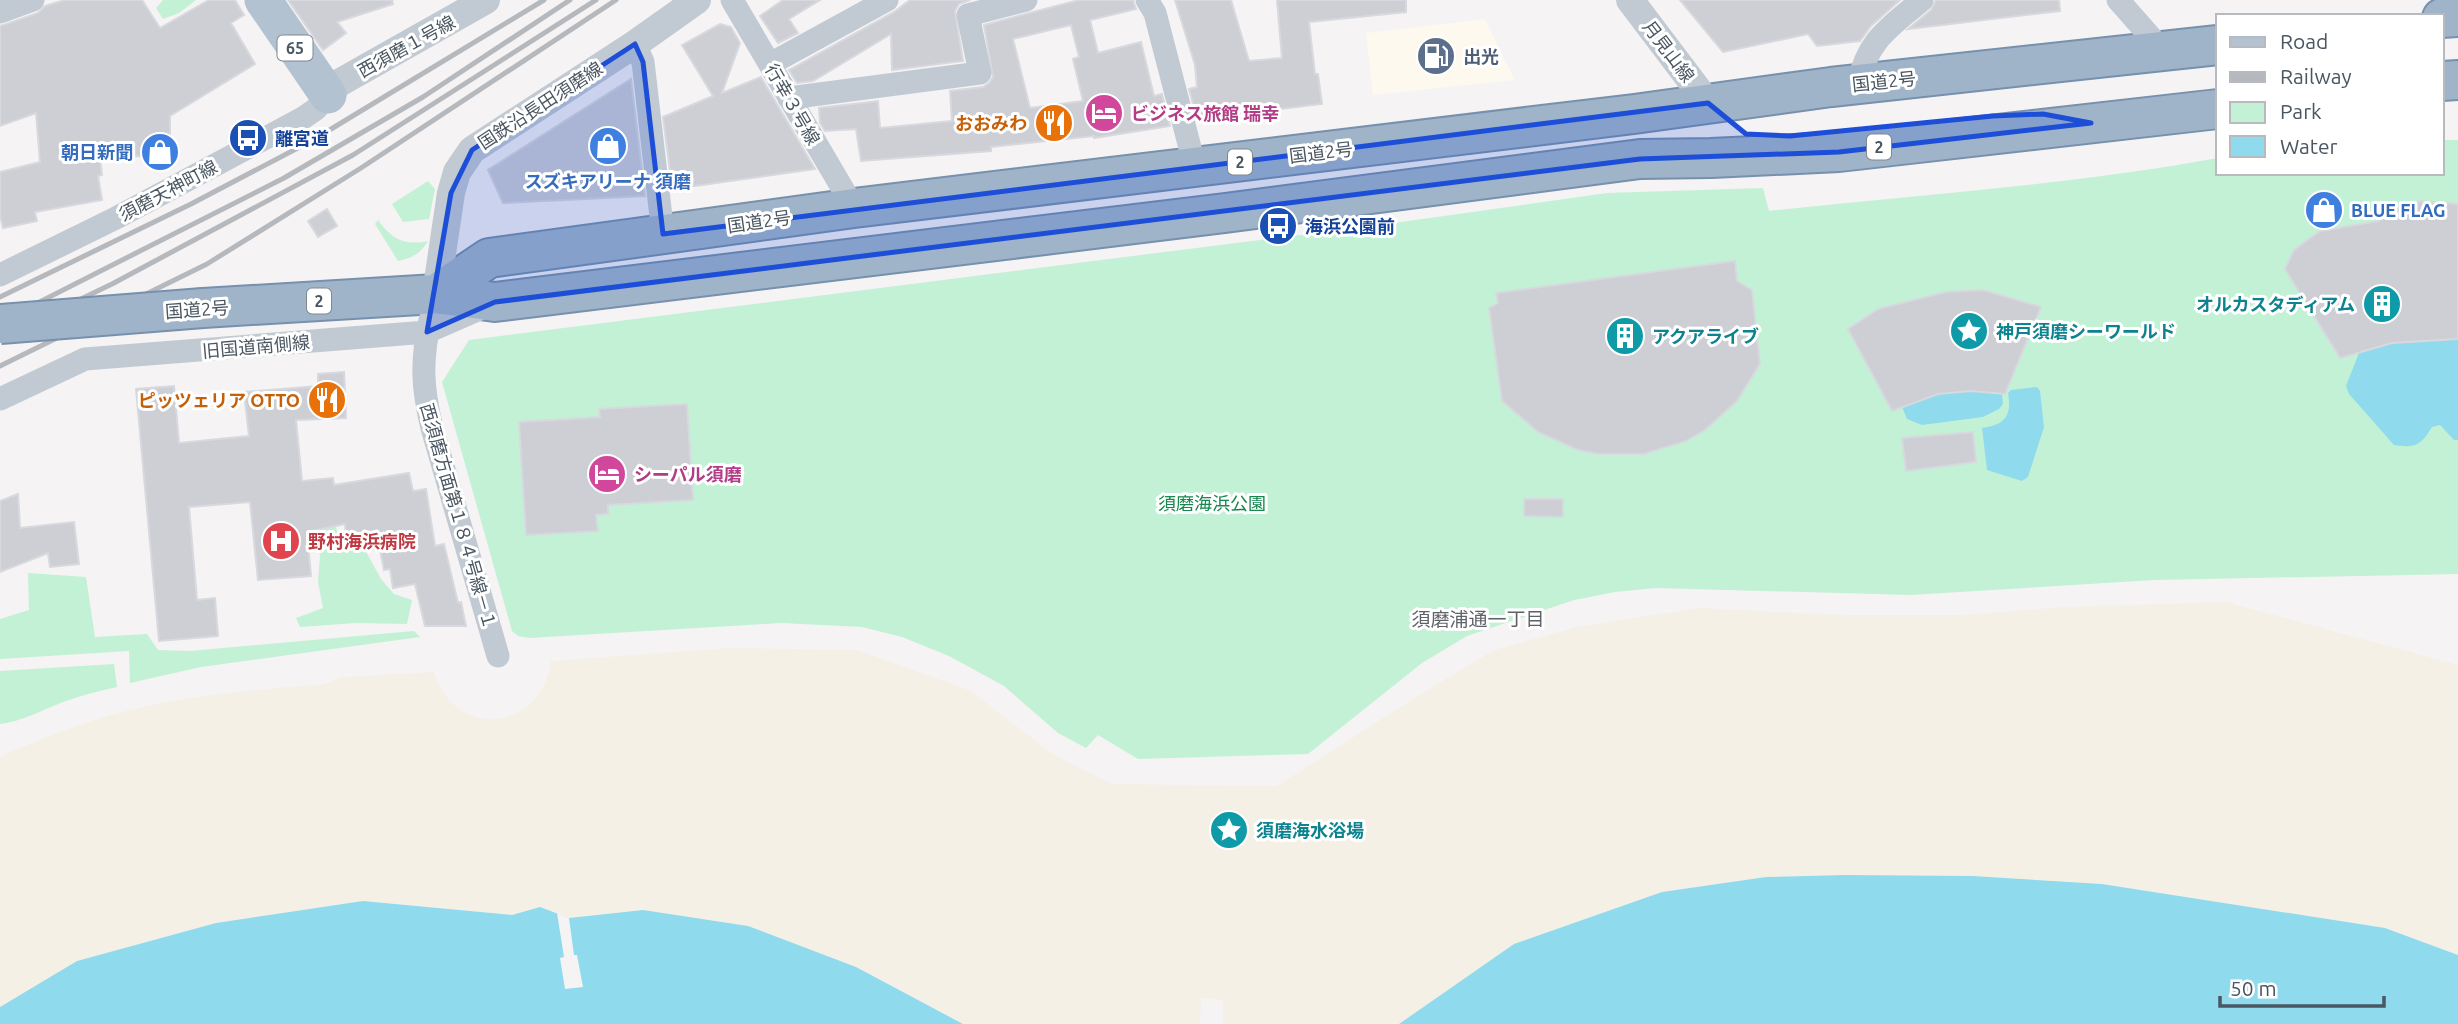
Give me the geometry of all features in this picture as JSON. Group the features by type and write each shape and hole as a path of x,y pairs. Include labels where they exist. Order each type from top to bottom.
{"highway":[{"name":"国道2号","path":"436,294 489,258 854,208 1621,116 1858,84 2216,46"},
{"name":"2","path":"1708,103 1726,123 1746,134 1838,135 1993,116 2043,114 2091,123"},
{"path":"1665,159 1688,133 1708,103"},
{"name":"国道2号","path":"0,324 436,294 495,302 1640,159 1839,152 2216,109"}],"main road":[{"name":"65","path":"263,0 328,95"}],"street":[{"path":"0,12 33,0"},
{"name":"西須磨１号線","path":"328,95 339,83 486,0"},
{"name":"国鉄沿長田須磨線","path":"436,294 457,172 472,150 635,44 697,0"},
{"name":"行幸３号線","path":"732,0 854,208"},
{"path":"770,64 887,0"},
{"path":"789,98 980,73 968,15 1026,0"},
{"path":"1147,0 1155,13 1195,167"},
{"name":"月見山線","path":"1630,0 1708,103"},
{"path":"1858,84 1870,47 1882,33 1922,0"},
{"path":"2119,0 2164,52"},
{"path":"635,44 643,62 663,234"},
{"name":"須磨天神町線","path":"0,275 116,218 303,118 316,109 328,95"},
{"name":"西須磨方面第１８４号線－１","path":"436,294 423,351 425,397 498,656"},
{"name":"旧国道南側線","path":"0,399 85,359 427,332 495,302"}],"highlighted area":[{"path":"635,44 643,62 663,234 1708,103 1746,134 1790,136 1993,116 2043,114 2091,123 1839,152 1640,159 495,302 427,332 451,193 472,150"}],"shaded area":[{"name":"出光","path":"1485,19 1515,80 1373,95 1366,33"}],"green space":[{"path":"163,0 196,0 179,13 163,19 156,8"},
{"name":"須磨海浜公園","path":"2444,140 2458,140 2458,574 2154,580 1910,595 1656,588 1615,592 1574,600 1467,636 1422,663 1308,754 1138,759 1098,735 1086,748 1058,733 1004,686 949,656 902,637 862,627 781,623 529,638 518,636 512,631 442,382 469,340 1394,223 1607,193 1763,188 1769,211 2050,182 2216,158 2216,175 2444,175"},
{"path":"428,181 435,189 429,219 403,222 392,204"},
{"path":"378,220 399,240 412,243 428,241 415,255 398,261 375,224"},
{"path":"332,510 337,531 363,546 381,579 394,594 412,600 407,624 356,623 300,627 296,618 323,608 318,582 320,556 313,515"},
{"path":"28,573 86,577 95,637 147,634 158,650 190,651 414,631 420,637 201,667 130,683 129,651 0,659 0,619 29,610"},
{"path":"114,664 117,687 0,724 0,671"}],"sand":[{"name":"須磨海水浴場","path":"2226,602 2458,665 2458,955 2385,928 2102,884 1973,876 1766,877 1662,892 1514,944 1399,1024 1223,1024 1223,1000 1201,998 1200,1024 963,1024 856,967 643,910 569,918 540,907 512,915 363,901 216,923 77,961 0,1007 0,758 93,721 173,701 325,684 341,677 434,672 445,694 460,709 478,718 497,719 516,714 532,702 544,685 551,661 730,648 857,650 969,690 1054,755 1112,784 1277,786 1494,650 1577,627 1698,608 1844,615 1960,615 2066,607"}],"water":[{"path":"2458,339 2458,440 2454,440 2440,425 2432,427 2417,444 2394,445 2349,394 2346,386 2359,353 2392,343"},
{"path":"2037,387 2040,391 2044,427 2028,477 2022,481 1987,470 1982,428 2005,418 2009,408 2008,393 2011,390"},
{"path":"1971,391 2002,394 2003,404 1983,417 1922,425 1907,419 1902,407 1938,394"},
{"path":"1973,876 2102,884 2385,928 2458,955 2458,1024 1399,1024 1514,944 1662,892 1766,877"},
{"path":"363,901 512,915 540,907 569,918 643,910 748,926 856,967 963,1024 0,1024 0,1007 77,961 216,923"}],"pier":[{"path":"557,913 569,918 574,955 577,955 583,987 565,989 560,958 564,957"}],"building":[{"path":"65,0 142,0 160,28 209,0 235,0 244,15 231,23 255,64 170,116 170,167 153,167 153,156 100,157 102,175 98,176 102,200 35,212 37,221 3,228 0,215 0,172 40,162 36,113 0,126 0,26"},
{"path":"288,0 392,0 393,4 337,22 346,33 323,50"},
{"path":"783,0 820,0 789,19 798,33 778,43 760,16"},
{"path":"910,0 970,0 959,4 955,11 963,61 892,70 891,34 813,81 797,83 789,70 894,12"},
{"path":"1079,0 1133,0 1136,9 1090,20 1098,53 1141,42 1154,96 1162,94 1170,126 1094,138 991,147 991,151 861,161 856,129 825,131 820,123 819,108 878,101 880,128 952,121 950,91 983,87 993,77 984,25","holes":["1071,25 1079,57 1073,59 1083,101 1030,108 1013,39"]},
{"path":"1175,0 1231,0 1249,61 1282,58 1277,0 1406,0 1406,12 1309,22 1315,74 1318,74 1322,104 1197,119 1189,89 1197,87 1195,65"},
{"path":"1680,0 1900,0 1871,26 1860,41 1817,46 1808,34 1723,52"},
{"path":"1936,0 2059,0 2060,11 1908,29 1931,10"},
{"path":"720,24 731,27 740,43 722,93 761,77 815,169 672,187 663,117 713,96 682,45"},
{"path":"631,79 645,196 503,203 488,170"},
{"name":"オルカスタディアム","path":"2421,201 2458,204 2458,339 2392,343 2340,358 2285,269 2294,250 2320,231 2379,221 2379,211"},
{"path":"327,209 337,226 318,237 308,221"},
{"name":"アクアライブ","path":"1735,261 1737,281 1752,290 1760,364 1737,401 1705,430 1686,441 1644,454 1600,454 1578,450 1538,432 1502,401 1489,308 1498,303 1496,293"},
{"path":"1983,290 2041,307 2005,394 1971,391 1938,394 1892,411 1848,329 1878,309 1946,292"},
{"name":"野村海浜病院","path":"344,372 346,418 296,420 302,481 333,478 334,485 409,473 413,491 426,489 435,546 444,544 466,626 425,626 415,584 393,588 390,569 384,570 380,549 372,550 369,531 346,535 345,524 307,532 311,576 258,580 250,502 189,507 197,600 215,598 218,636 159,641 136,389 174,386 179,443 249,436 244,392 318,386 318,374"},
{"name":"シーパル須磨","path":"687,404 693,500 608,505 608,514 596,515 598,531 526,535 519,422 600,417 599,409"},
{"path":"1973,432 1976,462 1906,471 1902,438"},
{"path":"18,494 20,528 74,522 79,564 50,567 48,553 0,572 0,501"},
{"path":"1524,499 1563,499 1563,517 1524,516"}],"railway":[{"path":"0,297 191,204 313,140 544,0"},
{"path":"0,322 284,178 423,97 570,0"},
{"path":"0,338 112,284 353,155 596,0"},
{"path":"0,366 207,264 361,168 616,0"}],"place":[{"name":"出光","path":"1436,56"},
{"name":"ビジネス旅館 瑞幸","path":"1104,113"},
{"name":"おおみわ","path":"1054,123"},
{"name":"離宮道","path":"248,138"},
{"name":"スズキアリーナ 須磨","path":"608,146"},
{"name":"朝日新聞","path":"160,152"},
{"name":"BLUE FLAG","path":"2324,210"},
{"name":"海浜公園前","path":"1278,226"},
{"name":"オルカスタディアム","path":"2382,304"},
{"name":"神戸須磨シーワールド","path":"1969,331"},
{"name":"アクアライブ","path":"1625,336"},
{"name":"ピッツェリア OTTO","path":"327,400"},
{"name":"シーパル須磨","path":"607,474"},
{"name":"野村海浜病院","path":"281,541"},
{"name":"須磨海水浴場","path":"1229,830"}],"district":[{"name":"須磨浦通一丁目","path":"1478,619"}]}
